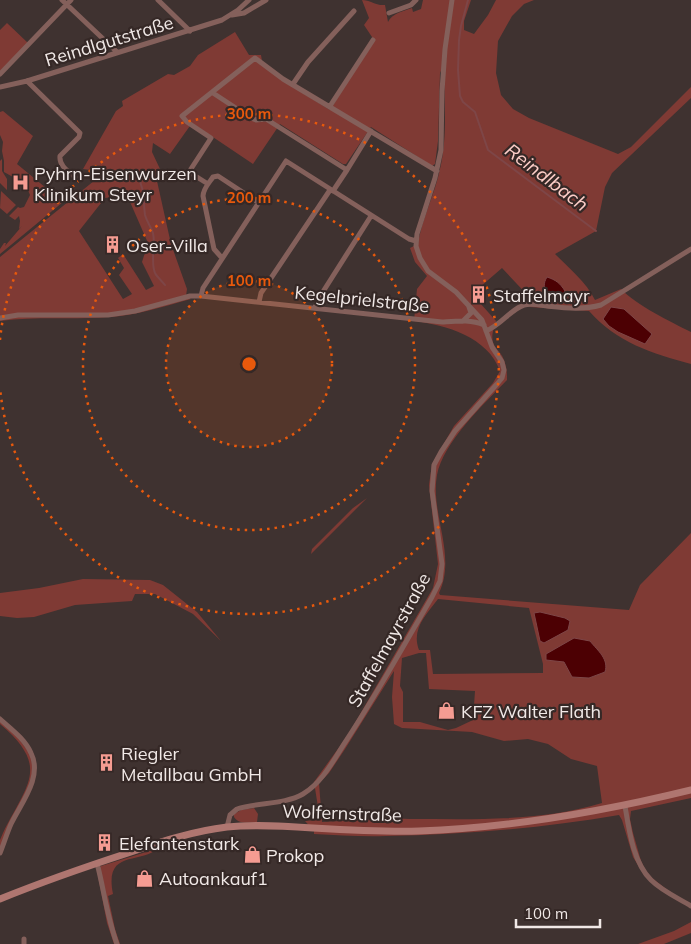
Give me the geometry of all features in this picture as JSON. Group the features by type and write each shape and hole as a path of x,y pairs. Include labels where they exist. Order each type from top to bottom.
{"main road":[{"name":"Wolfernstraße","path":"0,899 97,863 181,837 227,827 253,825 374,831 483,827 545,821 625,806 691,790"}],"street":[{"path":"158,0 190,31"},
{"name":"Reindlgutstraße","path":"0,87 27,81 190,31 231,16 249,0"},
{"path":"231,16 244,13 266,0"},
{"path":"389,13 411,5 416,0"},
{"path":"201,296 203,288 286,161 409,240 416,241 437,171 441,150 444,49 452,0"},
{"path":"0,74 67,1 117,52"},
{"path":"293,84 308,62 354,11"},
{"path":"330,106 372,40"},
{"path":"208,184 189,172 211,138 187,122 182,116 256,58 293,84 437,171"},
{"path":"27,81 80,133 79,137 60,156 64,168 75,177"},
{"path":"213,93 251,118 256,120 266,119 347,170"},
{"path":"259,302 261,294 331,190 347,170 371,131"},
{"path":"222,258 214,249 203,196 208,184 213,177 218,176 259,203"},
{"path":"315,308 318,298 371,216"},
{"name":"Staffelmayrstraße","path":"227,827 230,815 237,809 298,796 313,787 372,701 440,581 442,564 432,491 434,465 455,431 497,384 504,374 504,366 492,347 479,316 456,292 428,271 418,252 416,241"},
{"path":"485,328 498,326 516,310 525,305 572,308 601,305 691,249"},
{"name":"Kegelprielstraße","path":"0,318 18,315 108,315 135,311 190,296 201,296 442,322 463,321 478,323 485,328"},
{"path":"463,321 471,313 469,307"},
{"path":"0,719 27,746 34,762 33,780 10,826 0,853"},
{"path":"625,806 630,834 637,858 643,870 656,884 691,906"},
{"path":"97,863 110,923 117,944"}],"shaded area":[{"path":"362,0 385,5 388,22 392,16 402,11 412,8 413,12 421,9 423,0 471,0 464,21 464,30 474,34 496,0 534,0 524,4 512,16 498,41 496,73 501,95 513,109 529,118 618,154 631,147 691,87 691,98 612,173 605,187 596,231 555,254 582,281 595,300 621,289 644,307 691,332 691,364 649,351 623,339 589,311 530,307 533,301 502,268 472,294 496,321 492,338 495,347 504,360 507,380 477,411 447,449 437,475 436,490 445,564 440,595 629,610 640,585 691,533 691,798 631,811 630,819 641,861 646,871 652,878 691,908 644,875 633,857 619,815 503,830 377,836 314,834 314,831 305,821 316,820 318,807 314,782 348,735 433,588 438,564 429,485 432,464 454,426 493,383 500,371 486,349 476,341 452,330 414,321 417,289 427,276 415,262 410,248 418,244 422,225 438,178 445,130 444,64 440,73 438,141 435,164 432,166 371,127 346,164 343,164 280,124 253,164 192,123 170,154 153,143 152,152 160,169 157,181 171,244 187,289 186,296 191,299 129,315 0,321 0,257 105,172 83,169 116,111 123,106 122,101 168,74 174,75 190,66 198,55 235,32 249,55 261,55 262,61 301,92 330,110 374,40 364,25 369,18","holes":["127,195 148,243 142,262 154,286 146,290 123,254 118,258 124,268 119,275 132,294 123,299 79,231 105,198","438,599 529,608 543,664 543,673 433,674 430,650 419,650 417,642 418,629","540,612 570,621 568,630","426,653 429,689 475,691 473,720 448,730 420,722 403,722 403,692 400,686 402,658","564,662 605,672 589,678 572,677","394,671 392,697 394,724 402,728 472,732 504,741 528,739 548,744 571,759 597,766 602,803 555,814 507,818 388,819 322,822 319,783 329,773"]},
{"path":"7,23 28,43 0,71 0,30"},
{"name":"Pyhrn-Eisenwurzen Klinikum Steyr","path":"3,111 33,136 17,164 63,202 0,254 0,249 4,243 6,243 5,246 22,226 19,229 19,216 15,220 9,216 18,207 24,207 30,195 27,188 29,186 4,172 3,142 0,135 0,112"},
{"path":"2,159 2,171 7,179 7,190 0,183 0,161"},
{"path":"1,191 16,205 7,214 0,208"},
{"path":"547,277 561,286 565,291 563,295 558,296 547,292 544,286"},
{"path":"611,307 624,309 652,334 645,344 609,326 603,319"},
{"path":"367,498 311,554 312,549 353,508"},
{"path":"83,579 150,580 163,585 197,612 221,641 193,614 155,594 135,594 132,601 75,605 34,617 0,616 0,593 39,588"},
{"path":"540,612 570,621 568,630 544,643 540,641 534,613"},
{"path":"574,638 590,641 604,659 605,672 589,678 572,677 564,662 546,660 546,654"},
{"path":"0,721 18,738 30,753 32,779 0,848 0,840 3,833 26,788 30,776 30,764 25,752 16,739 0,724"},
{"path":"254,808 258,814 257,822 241,822 234,817 234,814 241,810"},
{"path":"159,848 151,853 125,860 118,864 114,870 112,880 113,894 108,896 120,944 114,944 107,923 97,871 101,866"},
{"path":"691,922 691,933 664,944 638,944 674,931"}],"waterway":[{"name":"Reindlbach","path":"468,0 459,40 458,70 460,96 463,102 475,112 488,150 596,231"},
{"path":"106,173 127,172 136,174 139,179 145,215 153,233 154,268 156,274 165,285"}],"place":[{"name":"Pyhrn-Eisenwurzen Klinikum Steyr","path":"20,183"},
{"name":"Oser-Villa","path":"112,245"},
{"name":"Staffelmayr","path":"479,295"},
{"name":"KFZ Walter Flath","path":"447,711"},
{"name":"Riegler Metallbau GmbH","path":"107,763"},
{"name":"Elefantenstark","path":"105,843"},
{"name":"Prokop","path":"252,855"},
{"name":"Autoankauf1","path":"145,878"}]}
